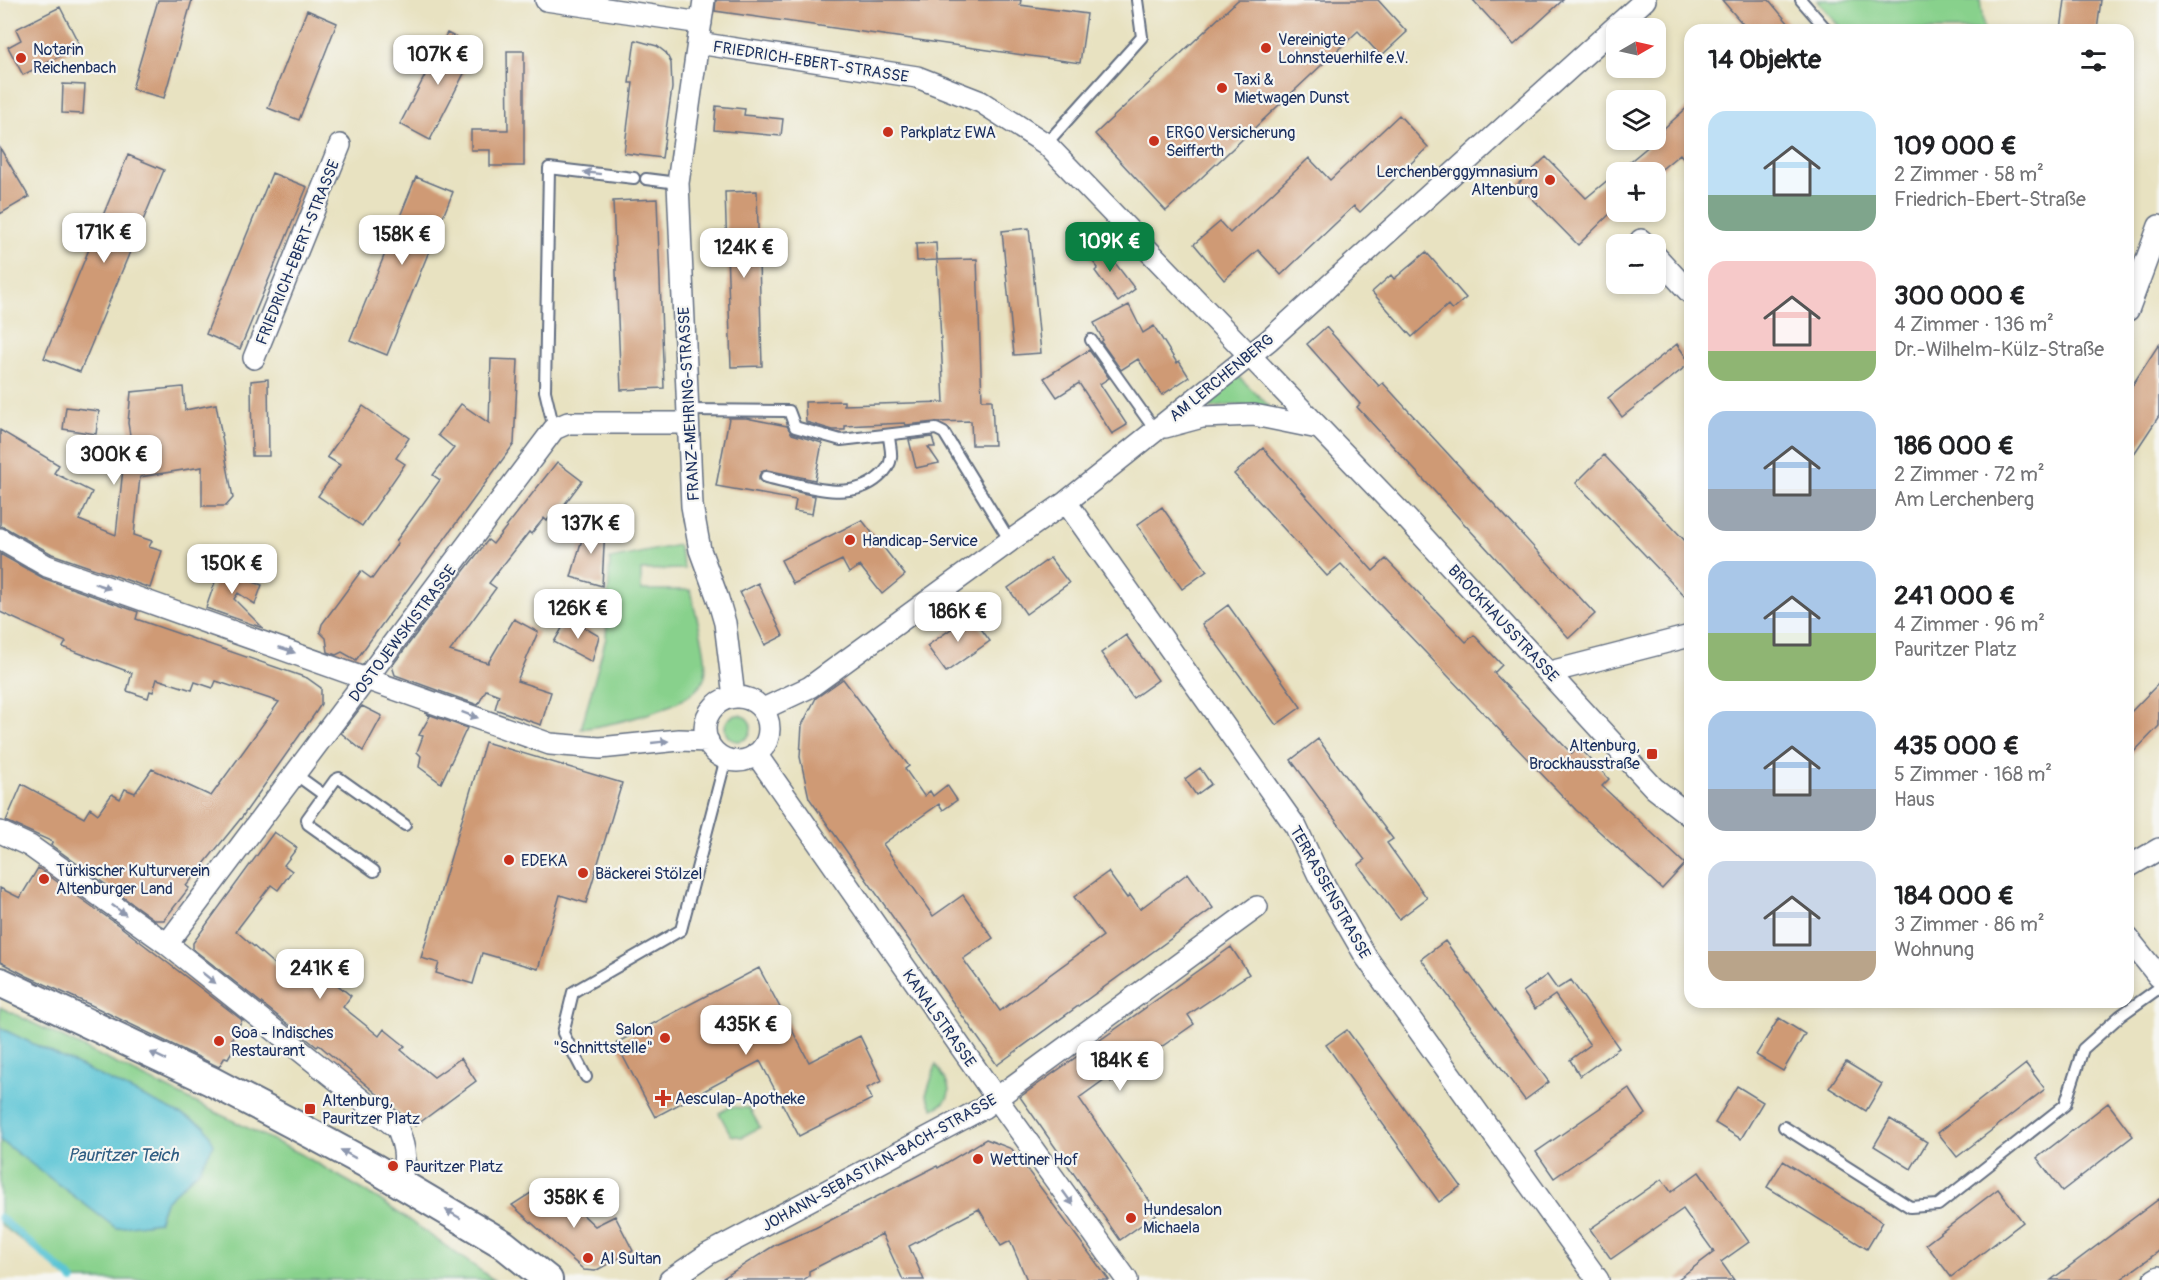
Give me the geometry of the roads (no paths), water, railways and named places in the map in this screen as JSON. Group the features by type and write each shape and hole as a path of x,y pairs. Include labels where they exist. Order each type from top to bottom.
{"street":[{"name":"FRIEDRICH-EBERT-STRASSE","path":"546,0 917,77 981,102 1046,144 1249,356"},
{"name":"FRANZ-MEHRING-STRASSE","path":"704,0 678,183 688,417 692,506 700,550 725,623 734,697"},
{"name":"AM LERCHENBERG","path":"763,709 810,687 1066,502 1269,340 1645,0"},
{"name":"FRIEDRICH-EBERT-STRASSE","path":"254,358 340,145"},
{"path":"2134,294 2159,226"},
{"path":"1666,267 1684,286"},
{"name":"BROCKHAUSSTRASSE","path":"1249,356 1408,520 1550,672 1654,788 1684,811"},
{"path":"1155,430 1202,417 1254,415 1318,428"},
{"path":"554,429 568,423 688,417"},
{"name":"DOSTOJEWSKISTRASSE","path":"167,944 554,429"},
{"name":"TERRASSENSTRASSE","path":"1066,502 1296,827 1318,874 1366,957 1598,1280"},
{"path":"0,539 47,566 550,744 600,748 679,740 708,741"},
{"path":"1550,672 1684,638"},
{"path":"734,697 745,698 755,702 763,709 767,718 768,738 756,754 736,761 726,759 712,748 705,731 710,712 716,704 734,697"},
{"name":"KANALSTRASSE","path":"756,754 996,1099 1127,1280"},
{"path":"0,832 30,846 167,944 398,1129 405,1149 405,1166 399,1183"},
{"path":"2134,864 2159,849"},
{"name":"JOHANN-SEBASTIAN-BACH-STRASSE","path":"670,1280 708,1254 996,1099 1257,907"},
{"path":"2134,946 2159,977"},
{"path":"0,982 211,1081 399,1183 503,1244 548,1280"},
{"path":"2154,1280 2159,1276"}],"lane":[{"path":"1046,144 1142,37 1137,0"},
{"path":"1802,0 1822,24"},
{"path":"554,429 544,391 549,168 634,178"},
{"path":"646,179 678,183"},
{"path":"1091,340 1155,430"},
{"path":"688,417 789,411 795,428 841,440 936,429 944,433 1010,541"},
{"path":"766,477 832,491 853,489 872,483 886,471 891,458 889,435"},
{"path":"586,1077 563,1033 573,992 681,930 726,759"},
{"path":"295,774 324,795"},
{"path":"374,872 308,824 308,819 339,778 405,825"},
{"path":"2134,1006 2159,988"},
{"path":"1784,1127 1910,1207 1938,1205 2065,1105 2083,1049 2131,1008"}],"water":[{"name":"Pauritzer Teich","path":"0,1028 205,1126 214,1144 199,1170 165,1202 158,1222 116,1228 0,1140"}],"waterway":[{"path":"0,1217 73,1280"}],"place":[{"name":"Vereinigte Lohnsteuerhilfe e.V.","path":"1266,48"},
{"name":"Notarin Reichenbach","path":"21,58"},
{"name":"Taxi & Mietwagen Dunst","path":"1222,88"},
{"name":"Parkplatz EWA","path":"888,132"},
{"name":"ERGO Versicherung Seifferth","path":"1154,141"},
{"name":"Lerchenberggymnasium Altenburg","path":"1550,180"},
{"name":"Handicap-Service","path":"850,540"},
{"name":"Altenburg, Brockhausstraße","path":"1652,754"},
{"name":"EDEKA","path":"509,860"},
{"name":"Bäckerei Stölzel","path":"583,873"},
{"name":"Türkischer Kulturverein Altenburger Land","path":"44,879"},
{"name":"Salon \"Schnittstelle\"","path":"665,1038"},
{"name":"Goa - Indisches Restaurant","path":"219,1041"},
{"name":"Aesculap-Apotheke","path":"663,1098"},
{"name":"Altenburg, Pauritzer Platz","path":"310,1109"},
{"name":"Wettiner Hof","path":"978,1159"},
{"name":"Pauritzer Platz","path":"393,1166"},
{"name":"Hundesalon Michaela","path":"1131,1218"},
{"name":"Al Sultan","path":"588,1258"}]}
